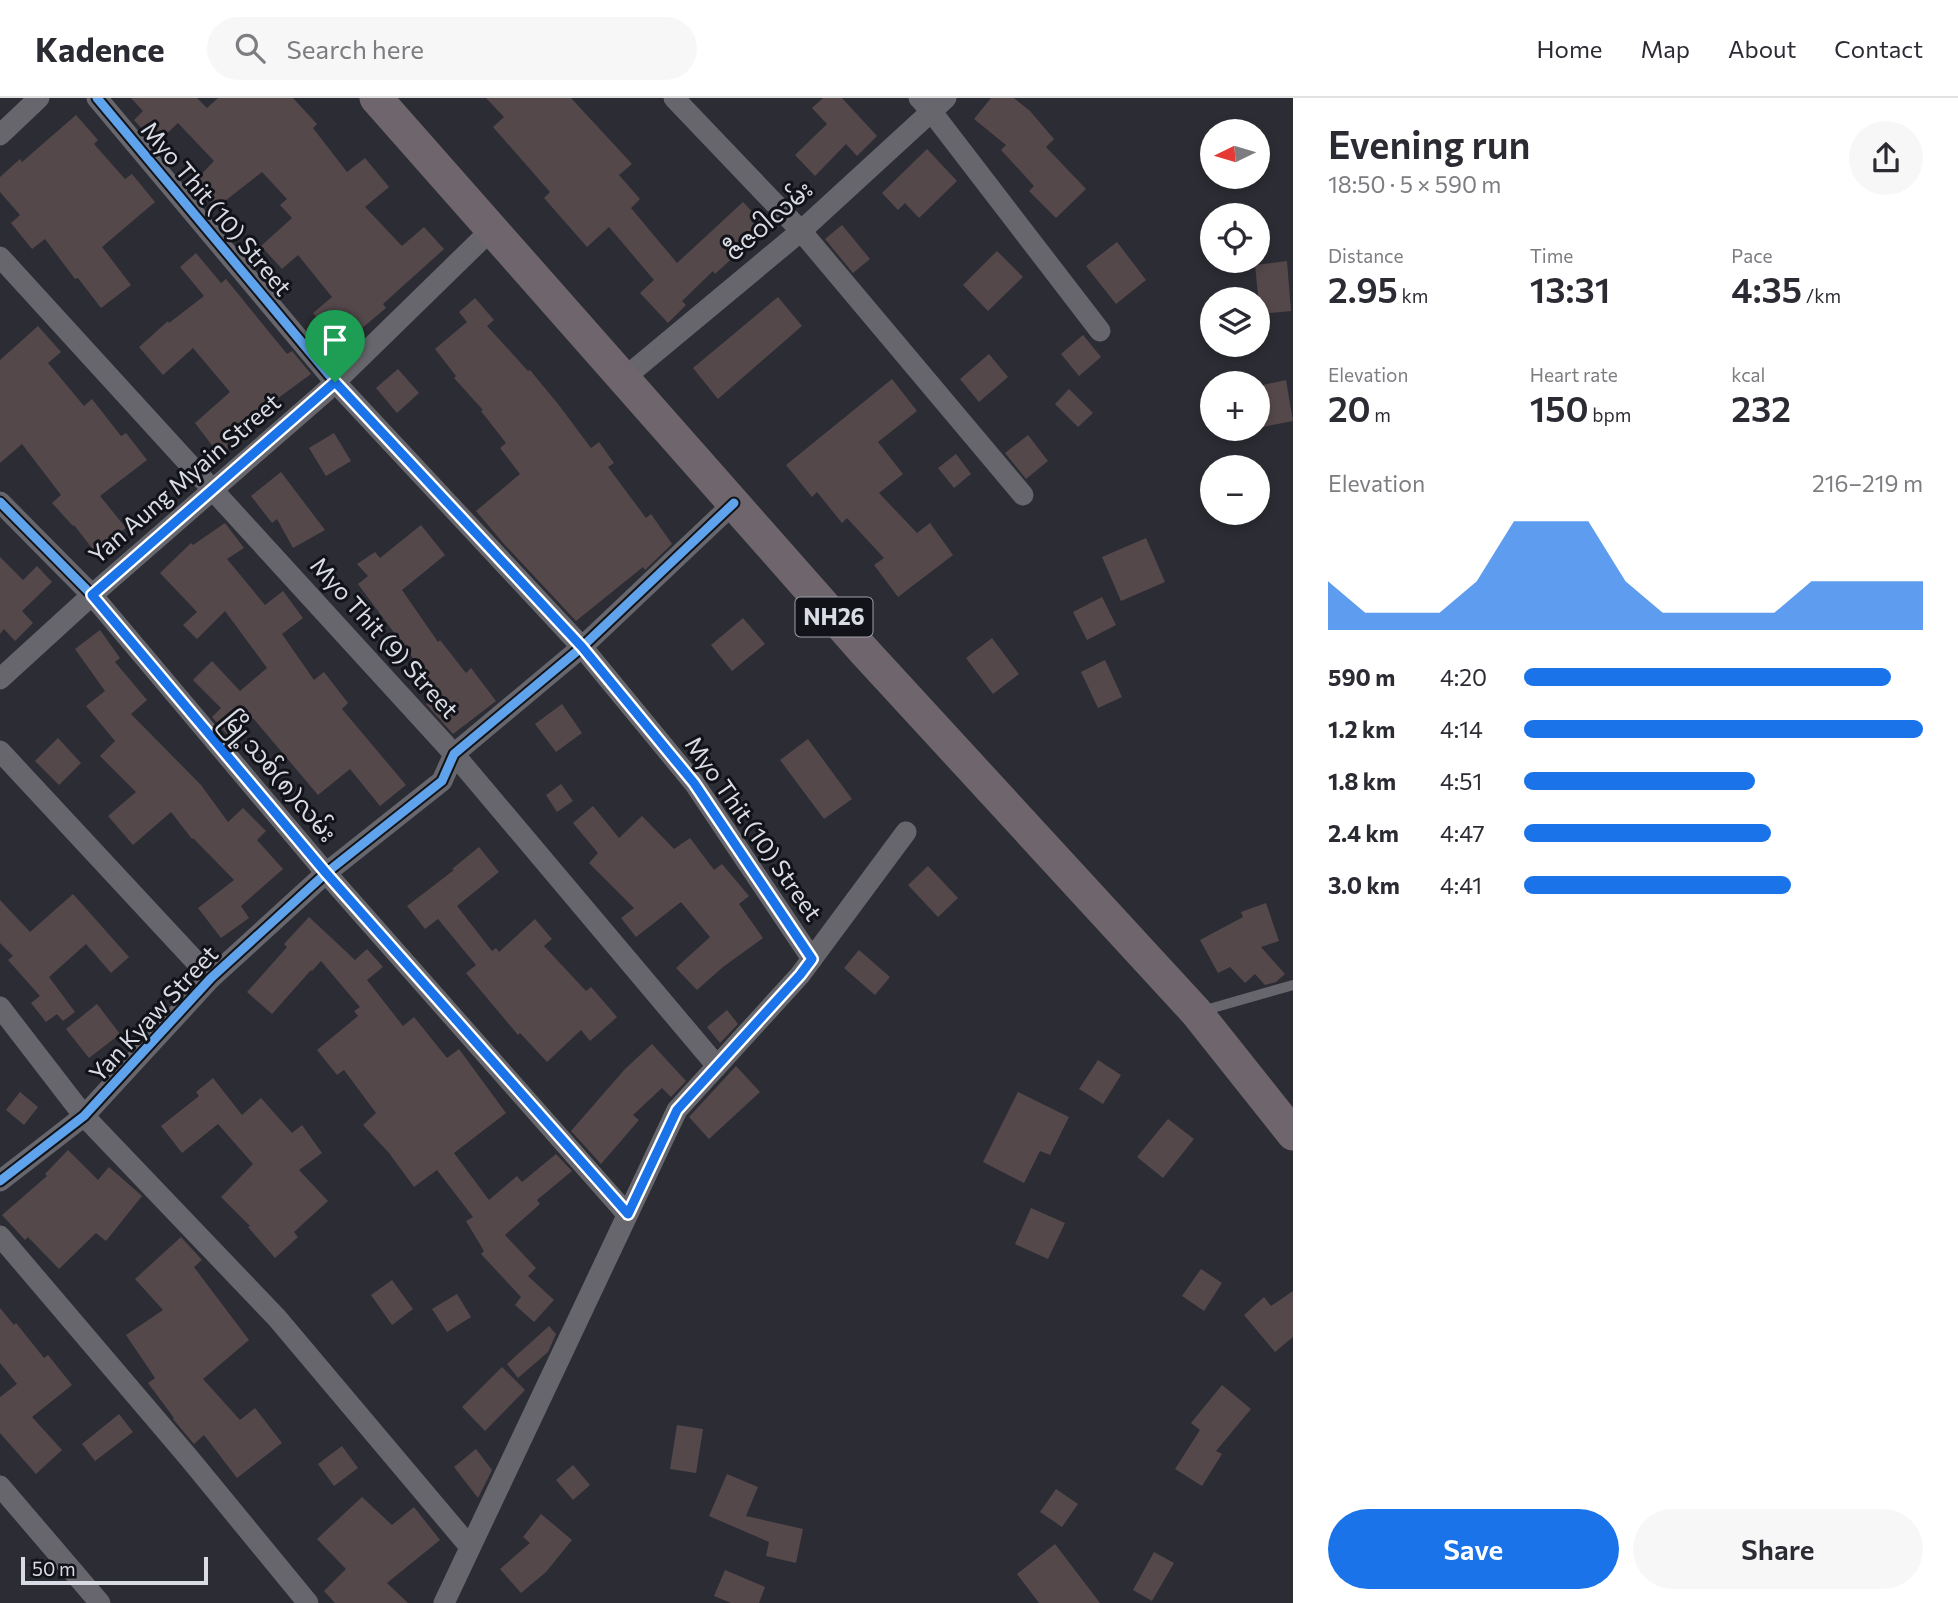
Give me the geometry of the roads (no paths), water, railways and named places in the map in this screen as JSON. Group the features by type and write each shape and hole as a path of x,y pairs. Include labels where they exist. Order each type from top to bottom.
{"highway":[{"name":"NH26","path":"376,98 864,651 1196,1012 1293,1134"}],"street":[{"path":"0,135 39,98"},
{"name":"Myo Thit (10) Street","path":"97,98 335,382 582,647 694,783 812,959"},
{"path":"674,98 801,231 1023,495"},
{"path":"932,102 1100,331"},
{"name":"ဇီဇဝါလမ်း","path":"623,379 801,231 932,102"},
{"name":"Yan Aung Myain Street","path":"0,679 335,382 492,229"},
{"name":"Myo Thit (9) Street","path":"0,257 454,754 717,1066"},
{"name":"မြို့သစ်(၈)လမ်း","path":"0,502 92,595 326,873 628,1214"},
{"name":"Yan Kyaw Street","path":"0,1181 84,1116 211,978 326,873 442,781 454,754 582,647 734,503"},
{"path":"0,751 211,978"},
{"path":"444,1603 677,1110 800,975 906,832"},
{"path":"0,1007 84,1116 277,1318 470,1547"},
{"path":"0,1236 308,1603"},
{"path":"0,1486 100,1603"}],"lane":[{"path":"1196,1012 1293,985"}]}
